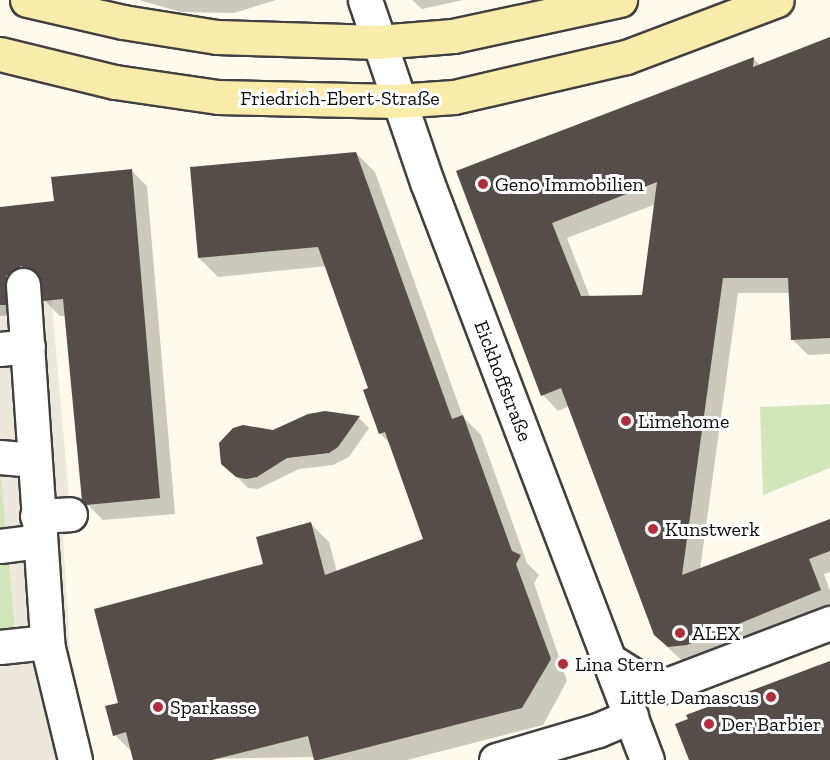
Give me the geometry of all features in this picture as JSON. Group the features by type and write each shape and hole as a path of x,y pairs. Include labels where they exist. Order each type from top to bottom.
{"main road":[{"path":"27,0 123,22 217,37 378,42 453,36 620,0"},
{"name":"Friedrich-Ebert-Straße","path":"0,54 115,82 218,97 396,101 463,96 535,81 626,57 777,0"}],"street":[{"name":"Eickhoffstraße","path":"365,0 396,101 647,760"},
{"path":"23,285 14,348 34,460 47,642 77,740"},
{"path":"0,457 34,460"},
{"path":"0,546 70,514"},
{"path":"609,660 649,685 664,686 830,624"},
{"path":"0,646 47,642"},
{"path":"496,760 598,730 631,716"}],"green space":[{"path":"830,404 830,468 763,495 760,407"},
{"path":"0,461 7,540 0,542"},
{"path":"8,549 15,629 0,631 0,551"}],"shaded area":[{"path":"50,283 72,531 63,536 70,654 95,760 0,760 0,631 15,629 0,461 0,289"}],"building":[{"path":"830,37 830,338 791,340 788,278 723,278 682,575 830,519 830,551 809,559 821,590 687,645 668,647 654,635 561,388 541,396 456,171 754,57 753,67","holes":["657,182 642,295 581,296 552,223"]},
{"path":"356,152 452,419 463,415 512,551 521,555 516,564 551,659 522,708 318,760 314,760 308,736 212,760 133,760 126,732 113,736 105,706 118,703 94,609 263,564 256,537 311,522 325,575 423,539 385,432 379,434 363,390 368,388 318,247 198,258 190,167"},
{"path":"132,169 160,498 86,505 82,501 63,299 43,301 39,275 21,266 6,276 6,305 0,305 0,207 54,201 51,177"},
{"path":"325,411 360,416 338,447 329,453 287,458 257,477 246,479 236,477 221,464 219,443 233,428 243,425 273,430 308,414"},
{"path":"830,661 830,760 689,760 675,724 688,719 686,715"}],"place":[{"name":"Geno Immobilien","path":"483,184"},
{"name":"Limehome","path":"626,421"},
{"name":"Kunstwerk","path":"653,529"},
{"name":"ALEX","path":"680,633"},
{"name":"Lina Stern","path":"563,664"},
{"name":"Little Damascus","path":"771,697"},
{"name":"Sparkasse","path":"158,707"},
{"name":"Der Barbier","path":"709,724"}]}
